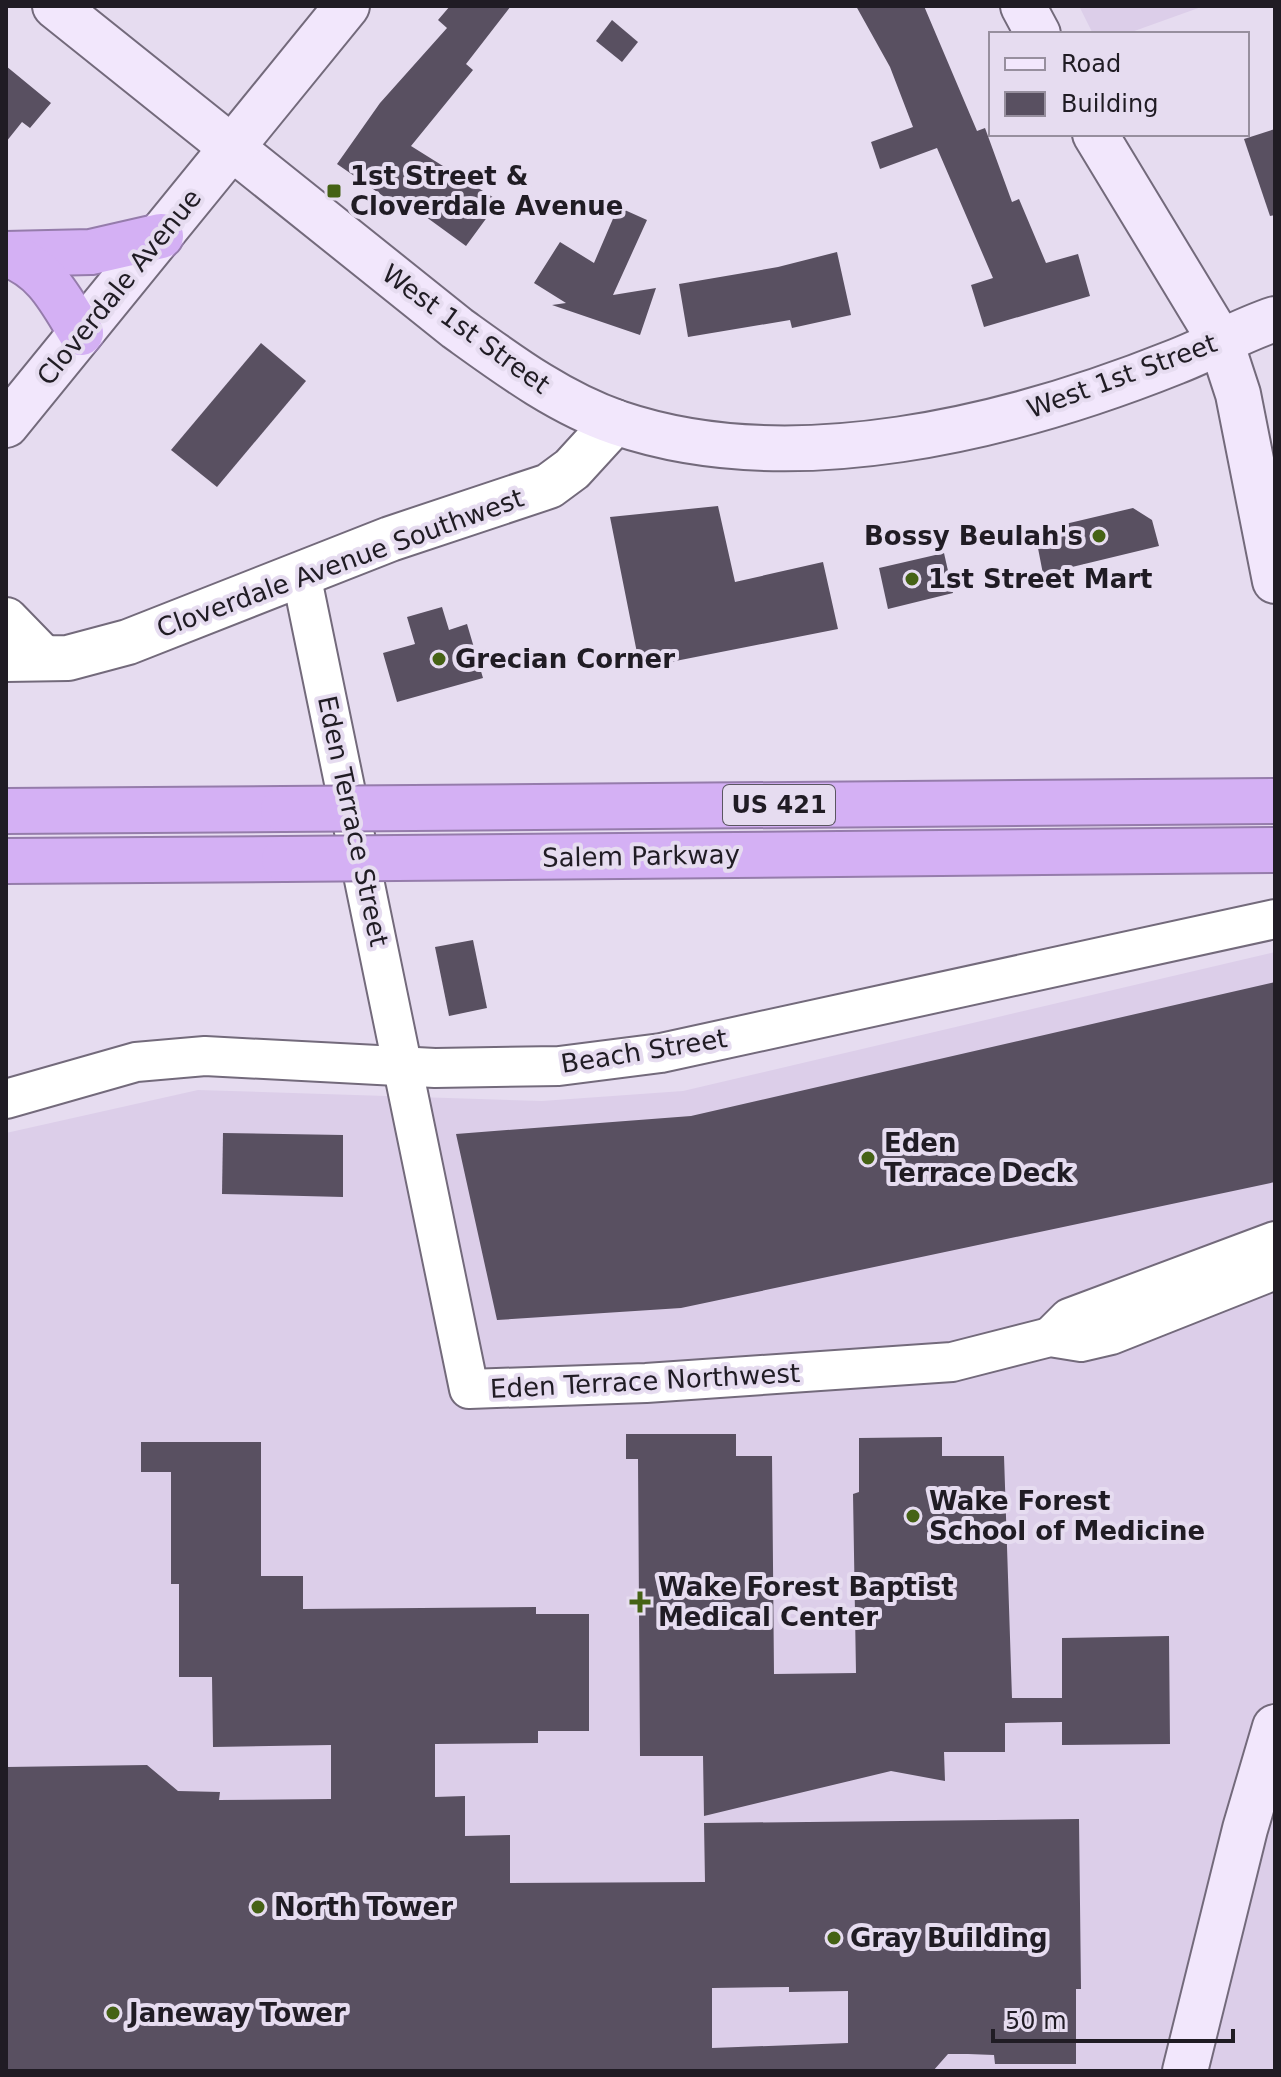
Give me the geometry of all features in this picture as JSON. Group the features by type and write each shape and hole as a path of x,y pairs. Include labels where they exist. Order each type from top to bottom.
{"highway":[{"path":"6,254 91,252 161,236"},
{"path":"6,254 27,261 42,273 81,333"},
{"name":"Salem Parkway","path":"6,811 1275,801"},
{"name":"Salem Parkway","path":"6,861 1275,850"}],"main road":[{"name":"West 1st Street","path":"55,6 457,328 565,400 615,422 657,435 736,445 877,442 949,431 1026,412 1161,367 1275,319"},
{"name":"Cloverdale Avenue","path":"6,425 347,6"},
{"path":"1023,6 1037,32"},
{"path":"1096,136 1221,342 1238,394 1275,581"},
{"path":"1185,2071 1245,1829 1275,1727"}],"street":[{"name":"Cloverdale Avenue Southwest","path":"6,620 24,657 68,658 118,645 390,539 549,486 572,469 615,422"},
{"name":"Eden Terrace Street","path":"301,574 404,1068"},
{"name":"Beach Street","path":"6,1099 136,1062 205,1056 404,1068 559,1066 661,1053 1275,919"},
{"name":"Eden Terrace Northwest","path":"404,1068 469,1389 915,1367 952,1362 1050,1337 1081,1342 1111,1335 1275,1270"},
{"name":"Eden Terrace Northwest","path":"1050,1337 1069,1318 1275,1241"}],"shaded area":[{"path":"1079,6 1204,6 1132,32 1092,32"},
{"name":"Wake Forest Baptist Medical Center","path":"1275,952 1275,2071 6,2071 6,1133 198,1090 542,1101 683,1091"}],"building":[{"path":"450,6 511,6 466,64 473,70 411,146 499,201 466,246 400,198 396,205 337,164 380,103 447,28 438,20"},
{"path":"856,6 924,6 977,131 985,128 1012,202 1019,199 1046,263 1078,254 1090,296 984,327 971,285 993,278 937,148 880,169 871,142 913,127 890,67"},
{"path":"612,20 638,42 622,62 596,41"},
{"path":"6,66 51,103 30,128 22,122 6,142"},
{"path":"1275,129 1275,215 1270,216 1244,139"},
{"path":"618,207 647,220 613,295 656,288 640,335 552,305 566,303 534,283 560,242 594,263"},
{"path":"837,252 851,315 792,328 790,320 688,337 679,284 778,267"},
{"path":"261,343 306,381 217,487 171,450"},
{"path":"718,506 735,582 823,562 838,629 640,668 610,517"},
{"path":"1133,508 1152,520 1159,546 1043,574 1037,543 1064,536 1061,525"},
{"path":"944,553 953,593 888,609 879,568"},
{"path":"442,607 449,630 467,624 483,678 397,702 383,653 415,644 407,617"},
{"path":"473,940 487,1008 449,1016 435,947"},
{"name":"Eden Terrace Deck","path":"1275,982 1275,1182 681,1308 497,1320 456,1134 691,1116"},
{"path":"223,1133 343,1135 343,1197 222,1194"},
{"path":"626,1434 736,1434 736,1456 772,1456 774,1674 856,1673 853,1494 859,1492 859,1438 942,1437 942,1456 1004,1456 1012,1698 1062,1698 1062,1638 1169,1636 1170,1744 1062,1745 1062,1722 1005,1723 1005,1752 944,1752 945,1781 891,1771 704,1816 703,1756 640,1756 638,1459 626,1459"},
{"name":"Wake Forest Baptist Medical Center","path":"141,1442 261,1442 261,1576 303,1576 303,1609 536,1607 536,1614 589,1614 589,1731 538,1731 538,1743 435,1744 435,1797 465,1796 465,1836 510,1835 510,1883 705,1882 704,1823 1079,1819 1081,1989 1076,1989 1076,2064 995,2064 994,2055 948,2054 933,2071 6,2071 6,1767 147,1765 178,1791 220,1792 219,1800 331,1799 331,1745 213,1747 212,1677 179,1677 179,1584 171,1584 171,1472 141,1472","holes":["789,1987 789,1992 848,1991 848,2043 712,2048 712,1988"]}],"place":[{"name":"1st Street & Cloverdale Avenue","path":"334,191"},
{"name":"Bossy Beulah's","path":"1099,536"},
{"name":"1st Street Mart","path":"912,579"},
{"name":"Grecian Corner","path":"439,659"},
{"name":"Eden Terrace Deck","path":"868,1158"},
{"name":"Wake Forest School of Medicine","path":"913,1516"},
{"name":"Wake Forest Baptist Medical Center","path":"640,1602"},
{"name":"North Tower","path":"258,1907"},
{"name":"Gray Building","path":"834,1938"},
{"name":"Janeway Tower","path":"113,2013"}]}
